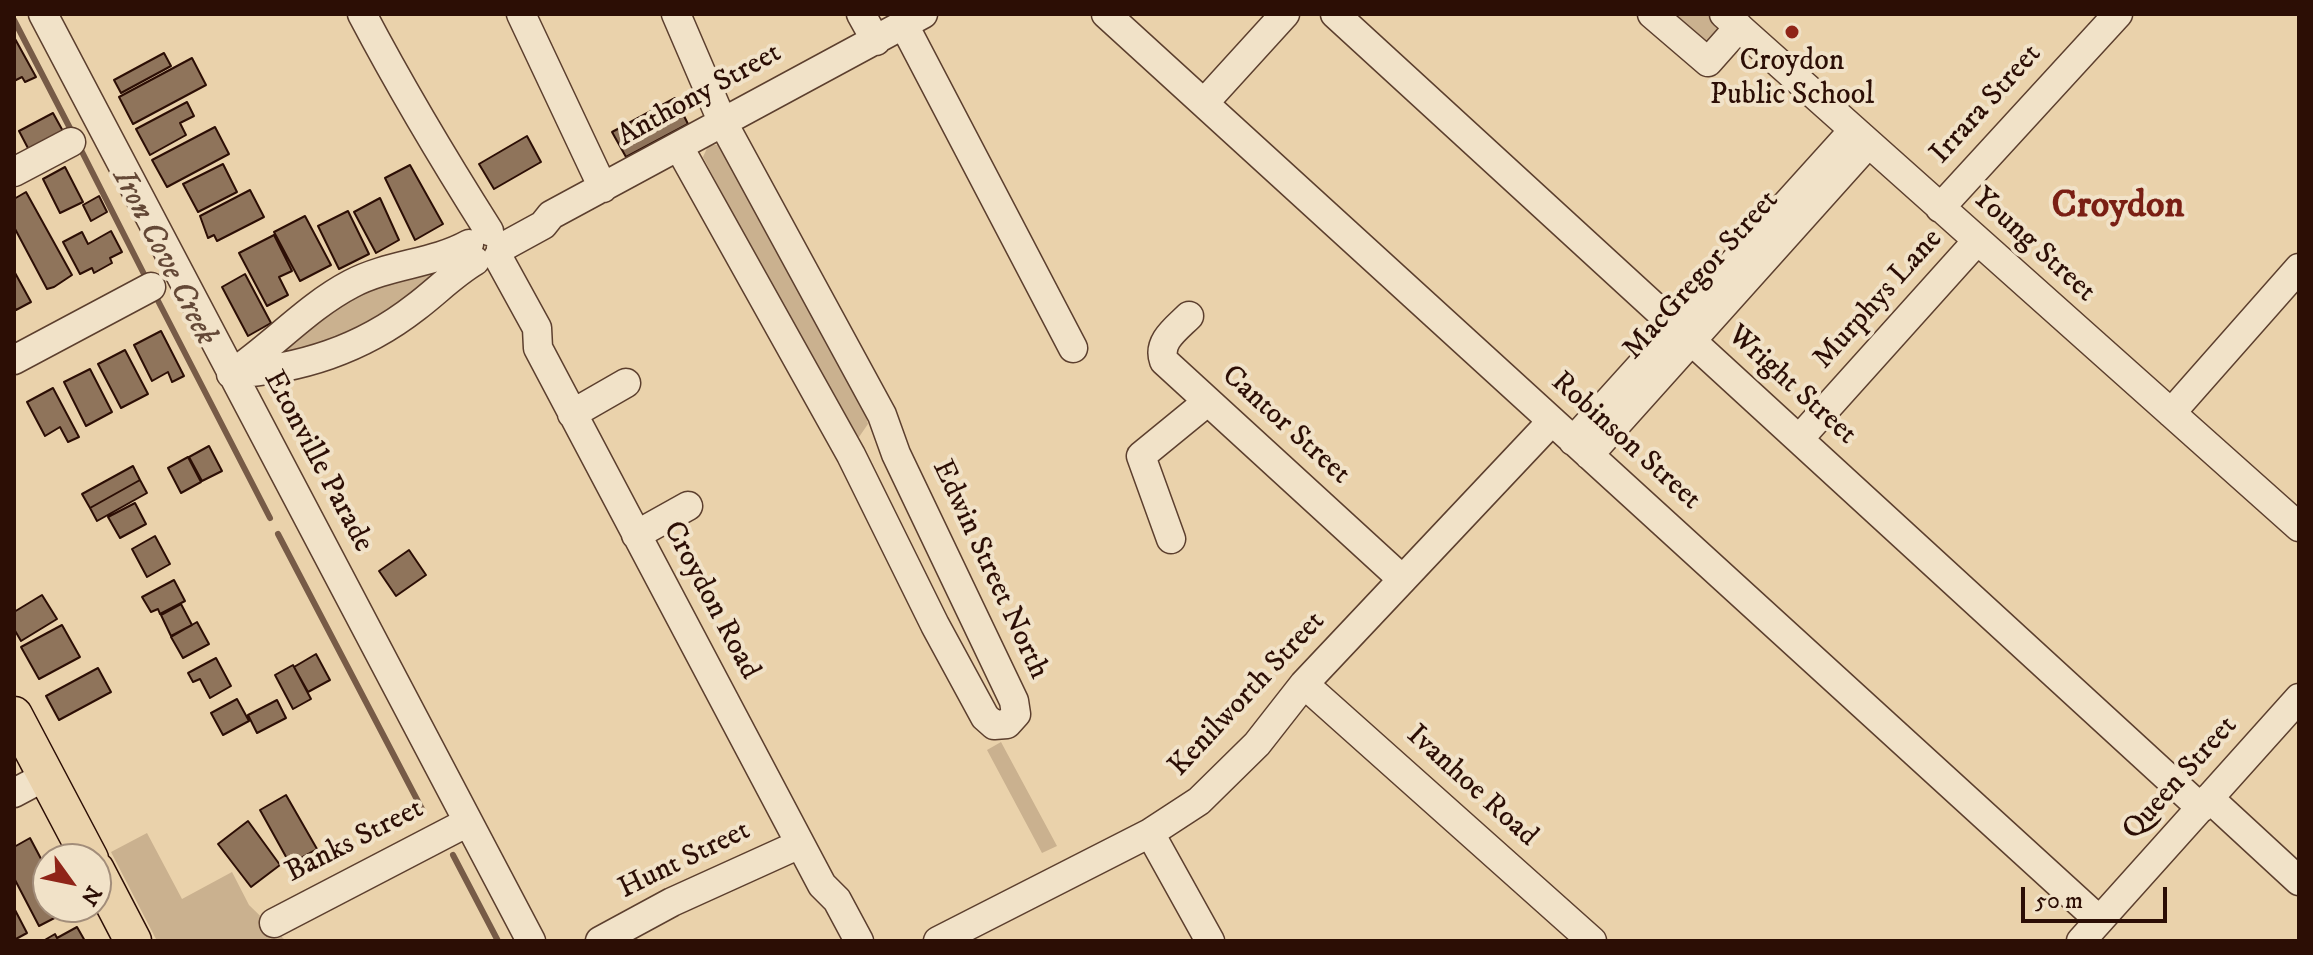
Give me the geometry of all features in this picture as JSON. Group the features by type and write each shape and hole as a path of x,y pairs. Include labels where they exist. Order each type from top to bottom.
{"main road":[{"path":"14,715 82,843"},
{"path":"112,901 133,941"}],"street":[{"name":"Etonville Parade","path":"43,14 531,941"},
{"name":"Croydon Road","path":"362,14 419,119 426,152 537,328 538,348 572,414 822,885 837,900 859,941"},
{"path":"521,14 603,188"},
{"name":"Edwin Street North","path":"676,14 722,121 751,168 882,415 1014,701 1016,714 1007,724 994,725 985,717 935,625 851,455 679,147"},
{"path":"861,14 876,41"},
{"name":"Robinson Street","path":"1106,14 1552,421 2090,930"},
{"path":"1204,103 1285,14"},
{"name":"Wright Street","path":"1335,14 1799,439 2205,803 2299,881"},
{"path":"1652,14 1708,62 1732,21"},
{"name":"Irrara Street","path":"1940,208 2118,14"},
{"name":"Anthony Street","path":"231,374 268,361 339,353 384,329 452,253 485,247 538,216 551,215 914,19"},
{"path":"914,19 1073,348"},
{"name":"Young Street","path":"1732,21 2299,527"},
{"name":"MacGregor Street","path":"1581,448 1860,137"},
{"path":"14,172 71,142"},
{"name":"Murphys Lane","path":"1799,439 1977,241"},
{"name":"Anthony Street","path":"268,361 301,318 350,285 391,267 440,270"},
{"path":"2171,413 2299,268"},
{"path":"14,360 151,287"},
{"name":"Cantor Street","path":"1189,316 1164,342 1161,353 1164,361 1402,579"},
{"path":"572,414 626,383"},
{"path":"1171,539 1141,456 1207,402"},
{"name":"Kenilworth Street","path":"938,941 1150,833 1199,801 1257,744 1304,684 1552,421"},
{"path":"851,455 887,431"},
{"path":"636,535 688,506"},
{"name":"Ivanhoe Road","path":"1304,684 1592,941"},
{"name":"Queen Street","path":"2090,930 2299,698"},
{"path":"14,793 46,776"},
{"name":"Banks Street","path":"274,923 468,822"},
{"path":"1150,833 1210,941"},
{"name":"Hunt Street","path":"600,941 672,902 800,844"},
{"name":"Croydon Road","path":"822,885 823,906 841,941"}],"shaded area":[{"path":"1662,14 1717,14 1733,28 1708,55"},
{"path":"721,144 862,403 868,424 859,437 849,436 703,157 708,146"},
{"path":"442,269 394,315 276,362 276,350 322,311 384,278"},
{"path":"1001,742 1057,846 1042,853 987,750"},
{"path":"147,833 182,899 232,872 249,905 286,941 157,941 112,851"}],"building":[{"path":"14,37 36,77 25,82 22,77 14,81"},
{"path":"164,53 171,66 121,93 114,80"},
{"path":"192,58 206,85 133,124 119,97"},
{"path":"675,98 688,124 626,157 612,132"},
{"path":"187,102 194,116 180,123 186,135 150,155 136,129"},
{"path":"53,113 64,133 30,152 19,131"},
{"path":"215,127 229,154 167,187 152,160"},
{"path":"527,136 541,162 494,189 479,164"},
{"path":"223,164 237,192 198,212 183,184"},
{"path":"410,165 443,224 415,240 385,178"},
{"path":"65,167 83,202 60,213 43,179"},
{"path":"250,190 264,217 217,241 214,235 208,238 200,216"},
{"path":"26,192 72,275 47,289 14,227 14,199"},
{"path":"99,196 107,212 91,221 83,205"},
{"path":"380,198 399,240 376,253 354,212"},
{"path":"348,211 369,254 339,269 318,226"},
{"path":"305,216 331,265 300,281 274,232"},
{"path":"111,231 122,252 110,258 112,263 94,273 92,268 80,274 63,242 82,232 88,244"},
{"path":"274,235 292,271 279,277 288,295 267,306 239,253"},
{"path":"14,271 31,302 16,310 14,306"},
{"path":"245,274 271,323 248,336 222,287"},
{"path":"161,331 184,376 172,382 168,372 152,381 134,345"},
{"path":"125,350 148,394 121,408 98,364"},
{"path":"90,369 112,412 86,426 64,382"},
{"path":"53,388 79,437 68,442 60,427 45,436 27,402"},
{"path":"209,446 222,471 202,481 189,457"},
{"path":"188,457 201,482 181,493 168,468"},
{"path":"133,466 140,480 90,508 82,494"},
{"path":"140,480 147,493 97,521 90,508"},
{"path":"135,503 146,524 120,538 108,517"},
{"path":"155,536 170,564 147,577 132,549"},
{"path":"409,550 426,575 396,596 379,571"},
{"path":"174,580 185,601 160,614 158,609 151,612 142,597"},
{"path":"42,595 57,619 21,641 14,629 14,612"},
{"path":"181,604 192,625 171,636 161,615"},
{"path":"197,622 209,644 183,658 171,637"},
{"path":"62,625 80,657 39,679 21,647"},
{"path":"316,654 330,680 308,692 294,667"},
{"path":"216,658 231,686 210,698 200,679 193,682 188,673"},
{"path":"293,665 311,699 293,709 275,675"},
{"path":"98,668 111,692 59,720 46,696"},
{"path":"237,699 249,721 223,735 211,713"},
{"path":"277,700 286,718 257,733 248,715"},
{"path":"286,795 317,849 290,864 260,810"},
{"path":"248,821 280,865 251,887 218,844"},
{"path":"30,838 33,843 32,913 14,878 14,847"},
{"path":"14,908 27,933 14,940"},
{"path":"77,927 85,941 43,941 55,934 57,938"}],"waterway":[{"name":"Iron Cove Creek","path":"14,20 73,134"},
{"name":"Iron Cove Creek","path":"78,144 147,280"},
{"name":"Iron Cove Creek","path":"154,293 270,518"},
{"name":"Iron Cove Creek","path":"278,534 423,811"},
{"name":"Iron Cove Creek","path":"453,855 498,941"}],"place":[{"name":"Croydon Public School","path":"1792,32"}],"district":[{"name":"Croydon","path":"2118,208"}]}
